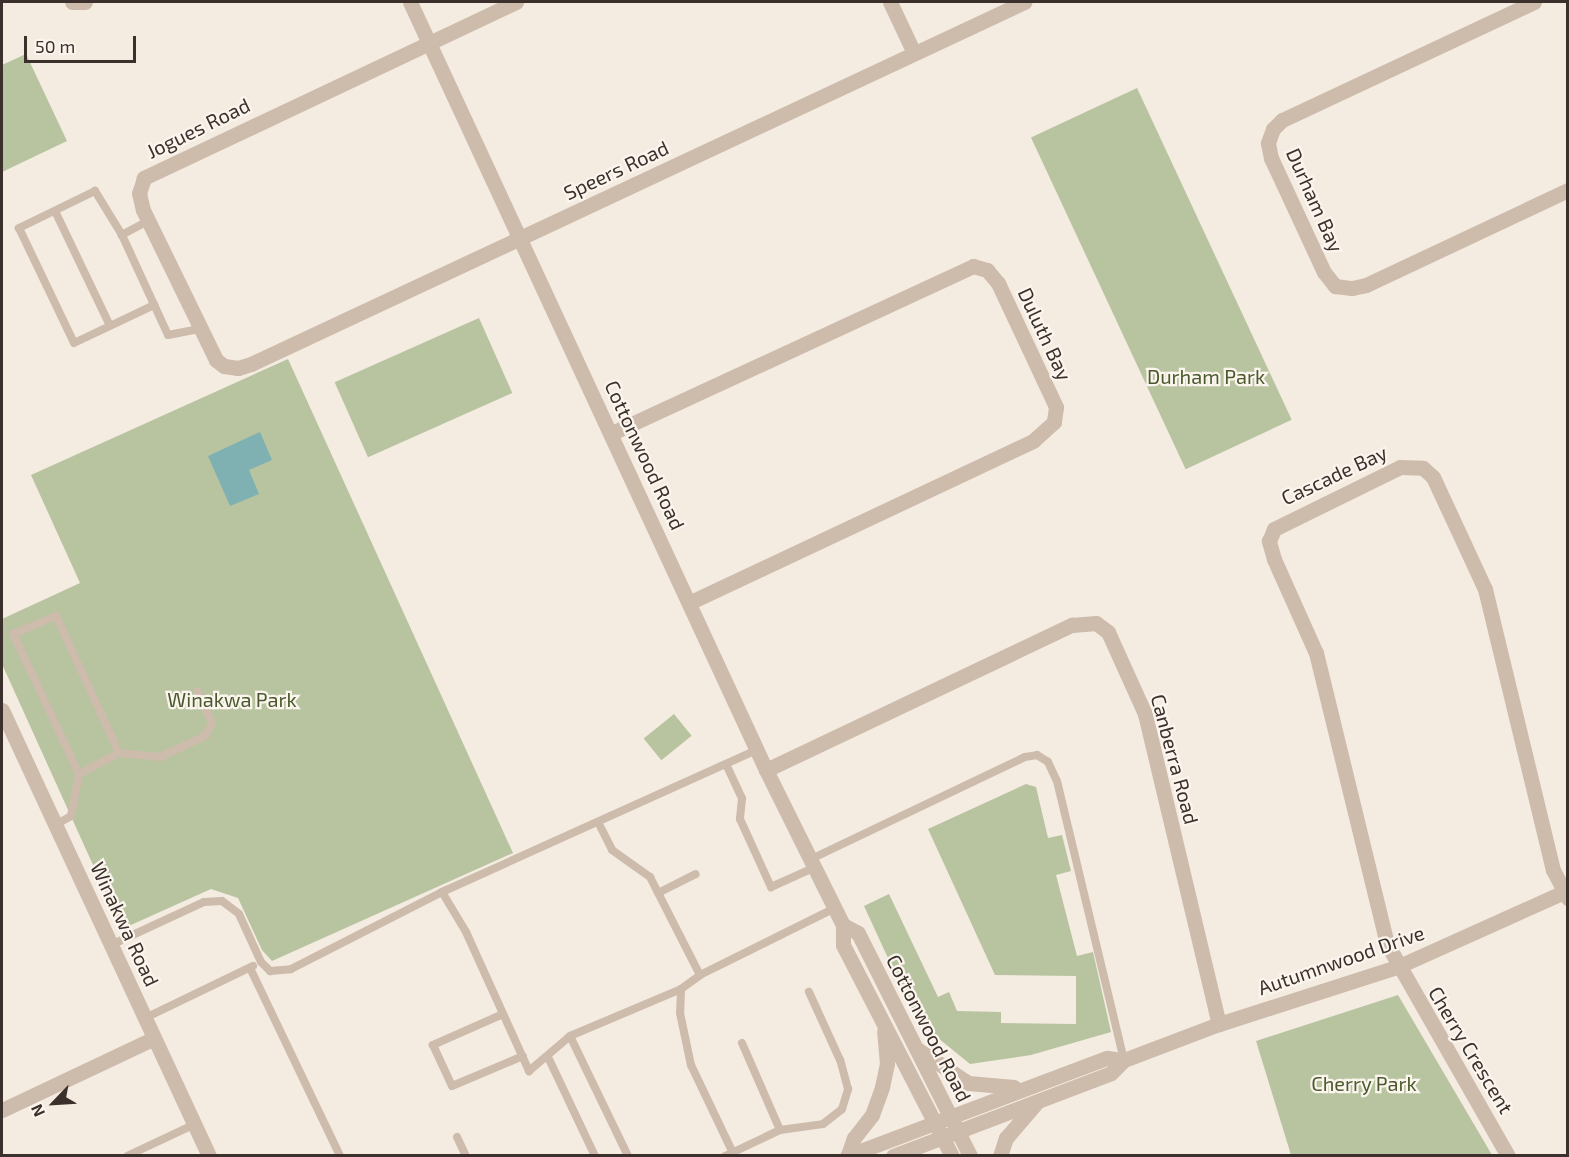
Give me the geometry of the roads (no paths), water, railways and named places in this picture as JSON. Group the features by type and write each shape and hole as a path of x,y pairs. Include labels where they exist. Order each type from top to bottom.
{"street":[{"path":"72,2 85,2"},
{"name":"Cottonwood Road","path":"410,2 519,239 612,433 756,750 843,925 843,945 935,1122 970,1155"},
{"name":"Jogues Road","path":"224,366 210,352 148,221 139,194 144,178 516,2"},
{"path":"890,2 914,53"},
{"name":"Speers Road","path":"224,366 238,368 251,364 1024,2"},
{"name":"Durham Bay","path":"1534,2 1282,120 1272,129 1268,143 1271,158 1324,272 1335,286 1352,288 1366,285 1568,190"},
{"name":"Duluth Bay","path":"612,433 973,266 987,270 998,283 1056,406 1054,422 1033,441 689,603"},
{"name":"Cascade Bay","path":"1397,967 1387,945 1316,653 1269,541 1274,529 1283,522 1400,466 1423,468 1433,477 1485,589 1553,870 1566,893"},
{"name":"Canberra Road","path":"766,770 1072,625 1096,623 1108,632 1145,714 1219,1024"},
{"name":"Winakwa Road","path":"2,710 209,1155"},
{"name":"Autumnwood Drive","path":"893,1155 1111,1073 1124,1060 1219,1024 1397,967 1566,893"},
{"name":"Cottonwood Road","path":"843,925 858,933 950,1116 952,1155"},
{"name":"Cherry Crescent","path":"1397,967 1509,1155"},
{"path":"847,1155 872,1114 882,1087 887,1065 883,1022"},
{"path":"2,1110 154,1038"},
{"path":"914,1047 951,1075 968,1083 1023,1088"},
{"name":"Autumnwood Drive","path":"847,1155 1107,1058 1124,1060"},
{"path":"1000,1155 1006,1138 1039,1100"}],"lane":[{"path":"154,305 74,343 19,228 95,191 122,235 168,335 200,329"},
{"path":"56,210 110,326"},
{"path":"122,235 148,221"},
{"path":"2,636 13,634 56,616 119,753"},
{"path":"13,634 79,774 71,816 55,825"},
{"path":"79,774 119,753 160,756 205,736 212,723 197,691"},
{"path":"111,945 213,900 231,904 261,962 270,970 291,969 442,892 599,824 756,750"},
{"path":"726,764 742,798 741,819 771,887 811,864 1025,757 1037,755 1048,762 1057,781 1124,1060"},
{"path":"599,824 612,850 650,877 700,975"},
{"path":"658,893 696,874"},
{"path":"442,892 466,932 529,1071 570,1036 681,989 700,975 835,908"},
{"path":"145,1017 261,962"},
{"path":"250,968 339,1155"},
{"path":"681,989 680,1013 691,1065 728,1153 780,1130 823,1124 842,1109 848,1089 840,1060 809,992"},
{"path":"503,1014 433,1045 452,1086 523,1056"},
{"path":"570,1036 628,1155"},
{"path":"742,1043 780,1130"},
{"path":"548,1057 595,1155"},
{"path":"127,1155 195,1124"},
{"path":"457,1137 466,1155"}],"water":[{"path":"260,432 272,460 249,470 259,494 230,506 208,456"}],"park label":[{"name":"Durham Park","path":"1206,376"},
{"name":"Winakwa Park","path":"232,699"},
{"name":"Cherry Park","path":"1364,1083"}]}
